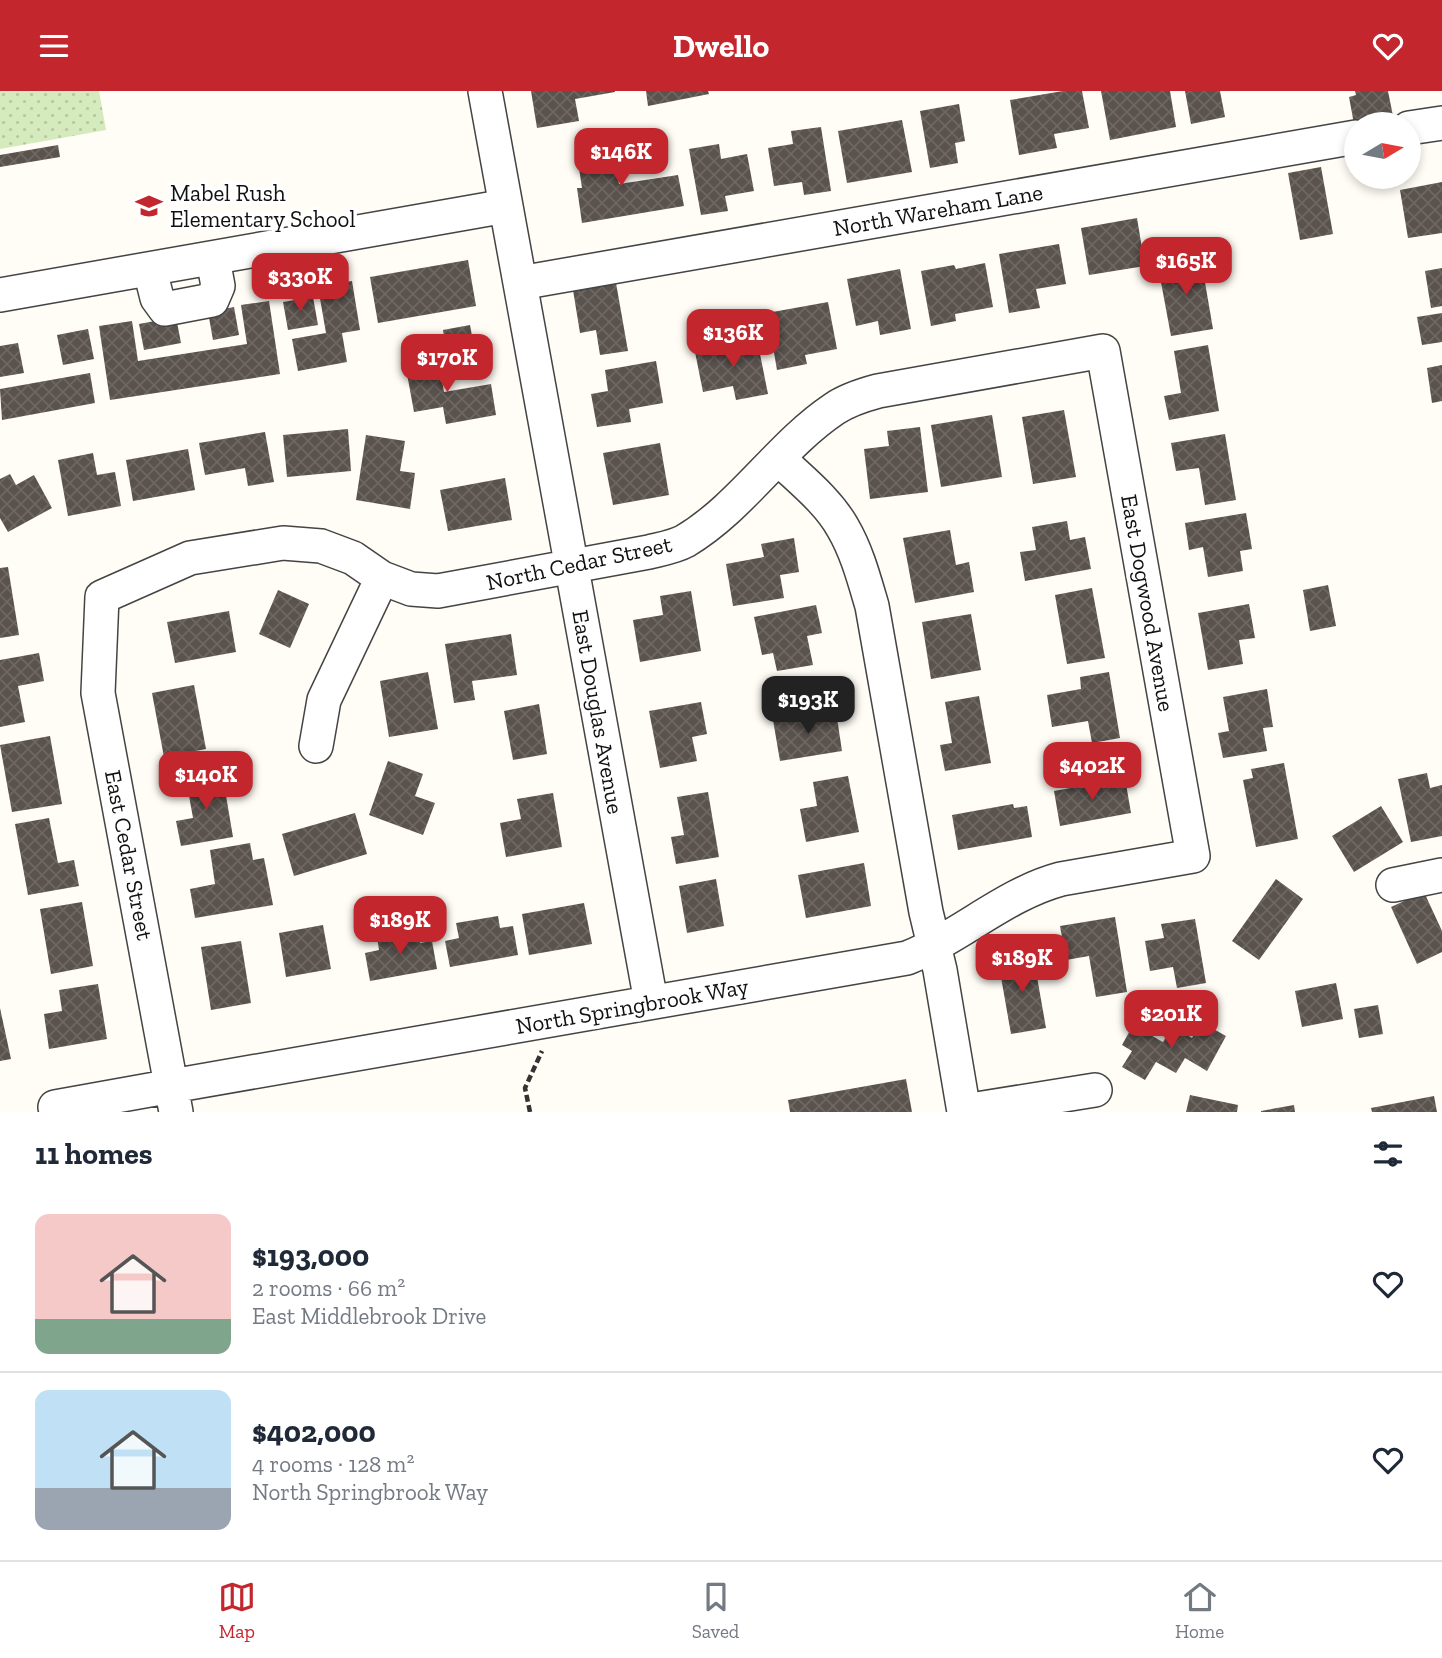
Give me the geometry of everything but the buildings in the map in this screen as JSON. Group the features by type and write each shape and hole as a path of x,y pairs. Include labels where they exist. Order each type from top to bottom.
{"street":[{"name":"East Douglas Avenue","path":"485,91 651,1002"},
{"path":"1421,126 1442,123"},
{"name":"North Wareham Lane","path":"520,283 1344,140"},
{"path":"0,295 506,206"},
{"name":"North Cedar Street","path":"102,597 190,558 283,543 321,547 354,558 382,578 411,589 438,591 649,552 682,543 709,524 814,425 835,408 856,397 1103,351"},
{"name":"East Dogwood Avenue","path":"1103,351 1192,856"},
{"path":"779,459 843,526 859,561 872,606 964,1111 1095,1090"},
{"path":"316,746 324,700 382,578"},
{"name":"East Cedar Street","path":"102,597 98,692 174,1099"},
{"name":"North Springbrook Way","path":"55,1107 174,1099 651,1002 907,958 935,947 1020,893 1041,884 1192,856"},
{"path":"1392,885 1442,875"}],"path":[{"path":"530,1112 525,1088 544,1046"}],"green space":[{"path":"0,91 99,91 106,130 0,149"}],"place":[{"name":"Mabel Rush Elementary School","path":"149,206"}]}
